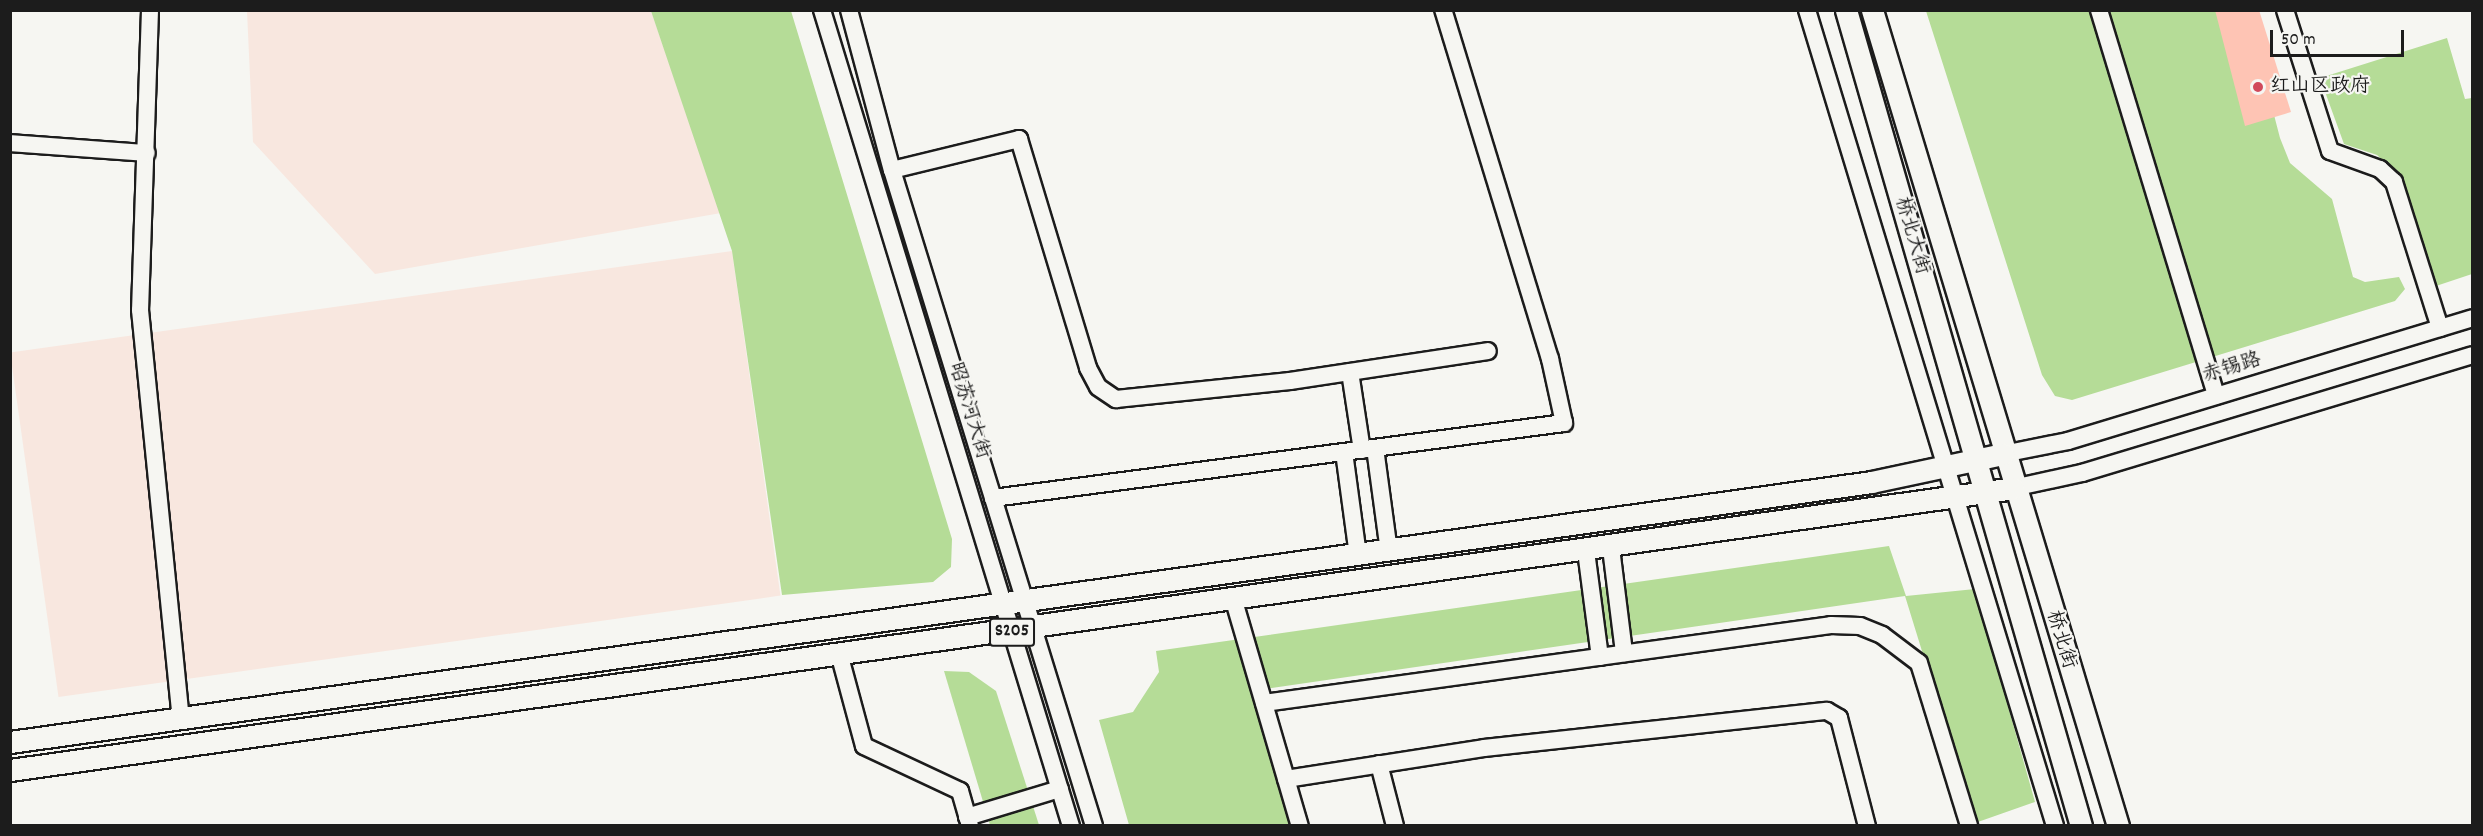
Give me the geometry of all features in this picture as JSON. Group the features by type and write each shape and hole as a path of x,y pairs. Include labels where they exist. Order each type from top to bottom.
{"main road":[{"name":"桥北大街","path":"1845,10 1976,461"},
{"name":"桥北大街","path":"1872,10 2003,454"},
{"name":"S205","path":"10,742 1389,551 1946,467 2003,454"},
{"name":"桥北街","path":"2003,454 2118,825"},
{"name":"桥北街","path":"1976,461 2081,825"},
{"name":"S205","path":"10,770 1034,630 1586,552 2013,488"}],"street":[{"path":"150,10 140,310 181,718"},
{"name":"昭苏河大街","path":"822,10 1071,825"},
{"name":"昭苏河大街","path":"849,10 892,170 1094,825"},
{"path":"993,498 1564,423 1550,359 1443,10"},
{"path":"1807,10 2055,825"},
{"path":"2099,10 2216,396"},
{"path":"2285,10 2330,151 2380,169 2394,182 2439,328"},
{"path":"892,170 1019,139 1088,368 1098,387 1116,399 1350,372 1488,351"},
{"path":"10,143 147,153"},
{"name":"赤锡路","path":"2003,454 2068,441 2472,318"},
{"path":"2013,488 2082,473 2472,355"},
{"path":"1350,372 1389,551"},
{"path":"1344,452 1358,555"},
{"path":"1611,548 1624,653"},
{"path":"1586,552 1599,657"},
{"path":"1234,601 1300,825"},
{"path":"1264,703 1831,625 1882,635 1919,663 1969,825"},
{"path":"840,657 864,746 960,791 968,821 1060,789"},
{"path":"1286,778 1379,764 1827,711 1839,718 1868,825"},
{"path":"1379,764 1395,825"}],"shaded area":[{"path":"247,11 651,11 721,213 375,274 253,142"},
{"path":"732,251 780,596 59,697 10,352"}],"green space":[{"path":"651,11 791,11 952,539 951,567 933,582 782,595 732,251"},
{"path":"1926,11 2247,11 2280,138 2290,163 2332,199 2353,277 2365,282 2399,277 2405,289 2395,301 2072,400 2055,396 2042,375"},
{"path":"2447,38 2465,99 2472,98 2472,274 2436,286 2403,179 2377,155 2344,144 2320,78"},
{"path":"1889,546 1906,596 1975,589 2035,802 1975,823 1905,596 1251,691 1291,825 1129,825 1099,720 1133,712 1159,672 1156,651"},
{"path":"944,671 969,672 996,691 1039,825 990,825"}],"building":[{"name":"红山区政府","path":"2215,10 2259,10 2291,112 2245,126"}],"place":[{"name":"红山区政府","path":"2258,87"}]}
